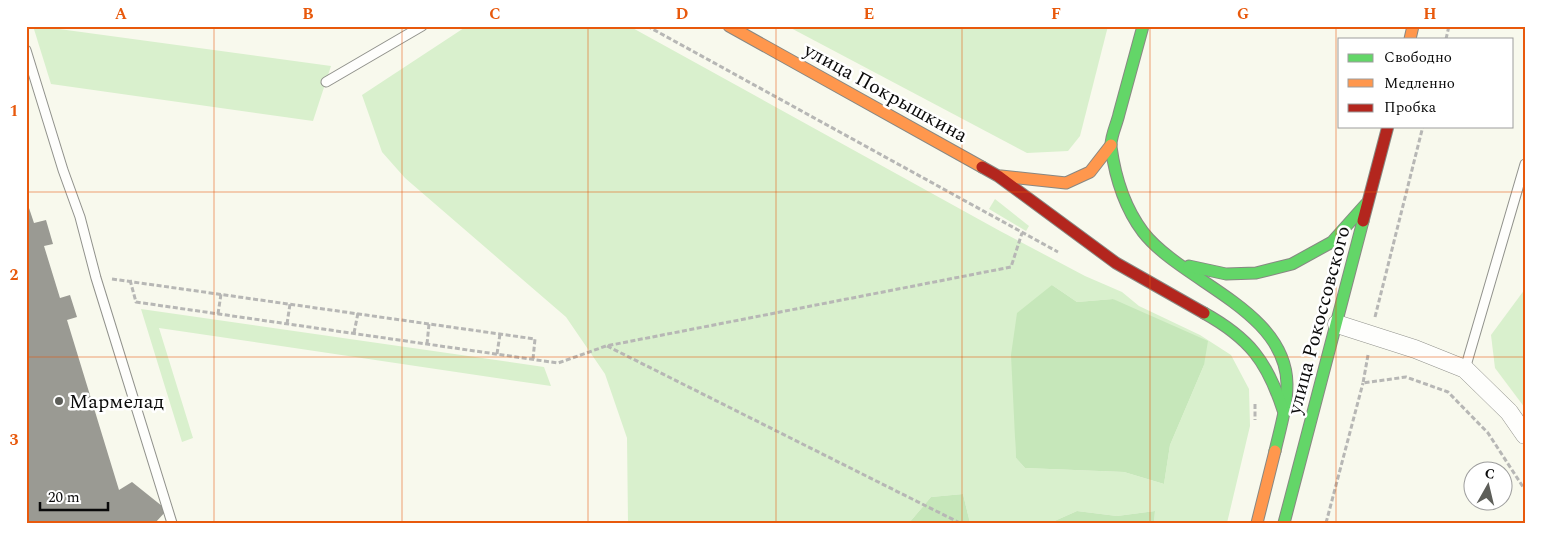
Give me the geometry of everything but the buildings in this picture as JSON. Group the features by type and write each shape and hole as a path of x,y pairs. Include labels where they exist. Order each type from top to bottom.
{"main road":[{"name":"улица Покрышкина","path":"729,26 998,176 1116,263 1229,327 1247,342 1274,382 1284,414"},
{"path":"998,176 1066,183 1090,172 1111,145 1143,26"},
{"name":"улица Рокоссовского","path":"1284,523 1387,128"},
{"name":"улица Рокоссовского","path":"1111,145 1120,188 1131,213 1143,232 1181,264 1243,310 1264,330 1280,352 1287,383 1284,414 1257,523"},
{"path":"1181,264 1226,274 1256,273 1292,264 1332,242 1369,201"}],"street":[{"path":"1337,324 1372,334 1465,369 1509,412 1525,435"}],"lane":[{"path":"326,82 422,26"},
{"path":"26,50 63,170 80,217 96,278 172,523"},
{"path":"1465,369 1525,164"}],"path":[{"path":"647,26 1064,255"},
{"path":"1326,523 1364,383 1378,297 1422,128"},
{"path":"130,280 136,302 558,363 606,346 1011,267 1022,233"},
{"path":"96,278 130,280 535,340 533,359"},
{"path":"218,314 221,294"},
{"path":"287,324 290,304"},
{"path":"354,333 358,314"},
{"path":"427,344 429,324"},
{"path":"498,354 500,334"},
{"path":"606,346 960,523"},
{"path":"1364,383 1406,378 1448,392 1488,433 1525,490"},
{"path":"1254,402 1256,427"}],"green space":[{"path":"33,26 331,66 313,121 51,84"},
{"path":"467,26 629,26 1000,231 1085,276 1122,292 1139,306 1200,335 1231,355 1249,389 1250,426 1227,523 1154,523 1155,511 1117,516 1077,511 1050,523 970,523 963,494 931,497 909,523 628,523 627,438 605,374 566,317 405,178 382,152 362,95","holes":["1052,285 1077,302 1113,299 1204,365 1170,445 1164,484 1124,472 1025,468 1016,458 1015,422"]},
{"path":"787,26 1108,26 1080,136 1068,151 1027,153"},
{"path":"995,199 1029,226 1026,231 989,209"},
{"path":"1052,285 1077,302 1113,299 1208,341 1204,365 1170,445 1164,484 1124,472 1025,468 1016,458 1011,355 1017,313"},
{"path":"1525,289 1525,408 1495,368 1491,335"},
{"path":"141,309 544,367 551,386 159,328 193,438 182,442"},
{"path":"963,494 970,523 909,523 931,497"},
{"path":"1077,511 1117,516 1155,511 1154,523 1050,523"}],"traffic: fast":[{"path":"1143,26 1112,139 1111,147 1118,180 1131,213 1143,232 1160,250 1229,299 1270,336 1282,358 1287,384 1285,410 1275,451"},
{"path":"1189,266 1226,274 1256,273 1292,264 1332,242 1366,204"},
{"path":"1284,523 1363,221"},
{"path":"1204,313 1233,332 1254,352 1263,364 1283,410"}],"traffic: slow":[{"path":"729,26 982,167"},
{"path":"1410,38 1413,26"},
{"path":"1001,176 1066,183 1090,172 1111,145"},
{"path":"1257,523 1275,451"}],"traffic: jam":[{"path":"1363,221 1387,128"},
{"path":"982,167 998,176 1116,263 1204,313"}],"place":[{"name":"Мармелад","path":"59,401"}]}
